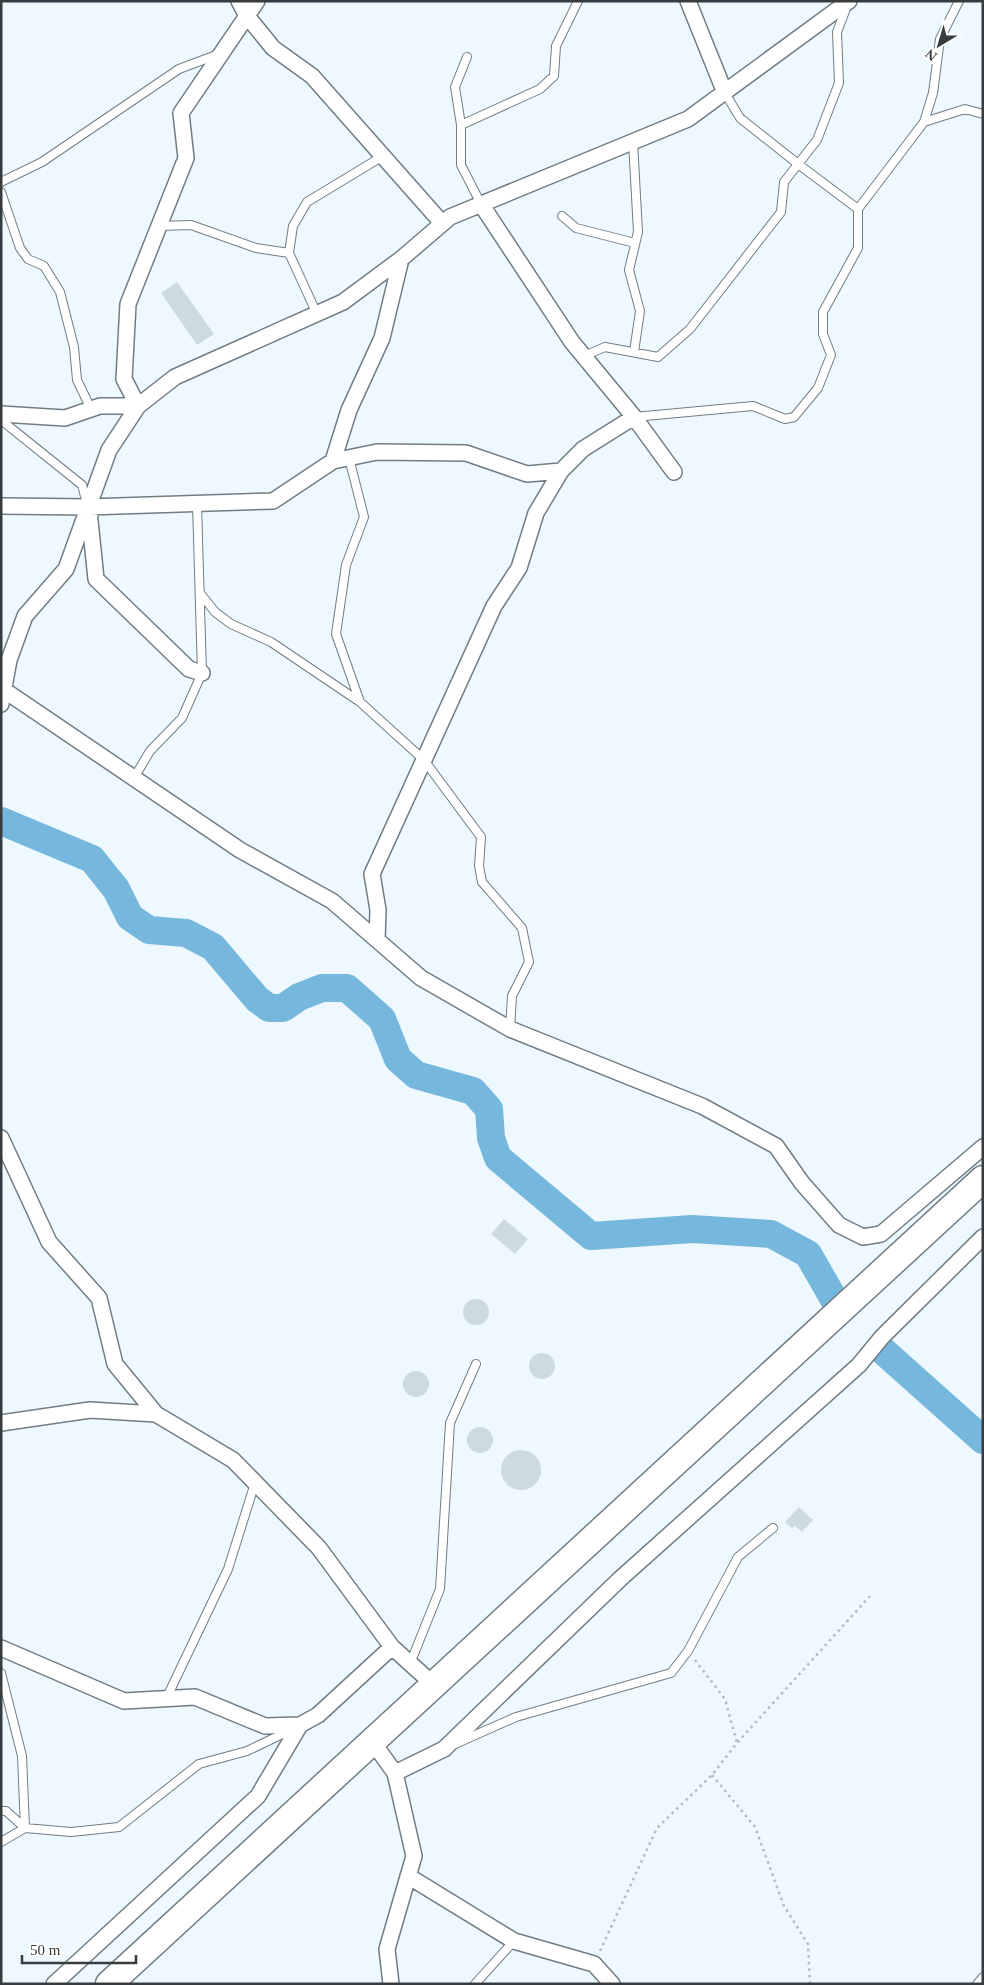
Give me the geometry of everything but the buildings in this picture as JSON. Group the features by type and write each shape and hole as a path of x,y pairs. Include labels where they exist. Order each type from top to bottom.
{"highway":[{"path":"109,1984 983,1179"}],"street":[{"path":"240,1 247,16 272,48 312,76 442,222"},
{"path":"138,406 124,379 128,304 186,158 181,113 257,1"},
{"path":"688,1 725,93"},
{"path":"849,2 688,119 450,216 401,259 343,302 175,377 138,406 109,450 66,569 26,616 9,660 2,694 134,778 240,850 332,901 421,978 510,1029 702,1106 776,1146 802,1183 839,1224 863,1237 881,1234 983,1147"},
{"path":"481,204 572,342 634,417 674,472"},
{"path":"333,461 349,410 382,338 401,259"},
{"path":"1,414 66,418 100,406 138,406"},
{"path":"377,940 378,910 372,874 494,606 520,568 536,513 561,471 583,449 634,417"},
{"path":"1,506 88,507 273,501 333,461 377,452 466,453 527,474 561,471"},
{"path":"88,507 96,579 189,669 202,673"},
{"path":"2,1140 48,1242 99,1298 115,1364 156,1414 233,1460 319,1548 392,1647 434,1685"},
{"path":"395,1773 444,1749 620,1579 859,1365 882,1337 983,1237"},
{"path":"1,1423 90,1410 156,1414"},
{"path":"54,1984 258,1796 300,1726 318,1715 392,1647"},
{"path":"1,1648 124,1701 195,1697 265,1726 300,1726"},
{"path":"372,1741 395,1773 414,1856 387,1949 392,1984"},
{"path":"408,1876 514,1942 594,1964 612,1984"}],"lane":[{"path":"461,124 540,90 554,76 556,46 578,1"},
{"path":"634,417 753,406 786,419 794,417 818,388 831,355 824,334 823,312 858,248 858,209 924,122 934,93 940,39 959,1"},
{"path":"584,356 604,347 658,357 690,329 781,212 784,182 817,140 839,83 837,32 849,2"},
{"path":"1,182 42,162 179,69 221,53"},
{"path":"467,57 455,87 461,124 461,165 481,204"},
{"path":"725,93 740,118 858,209"},
{"path":"924,122 965,109 983,114"},
{"path":"633,142 638,232 629,270 640,310 634,352"},
{"path":"316,314 289,253 293,226 307,202 383,156"},
{"path":"1,192 20,248 28,259 44,266 60,292 74,347 77,380 90,409"},
{"path":"562,216 576,228 635,244"},
{"path":"159,226 191,225 256,248 289,253"},
{"path":"1,420 82,484 88,507"},
{"path":"348,458 364,518 346,565 336,634 360,702"},
{"path":"134,778 150,751 182,718 202,673 198,504"},
{"path":"200,593 215,612 231,624 271,642 360,702 424,760 481,837 479,866 482,882 522,928 529,962 512,996 510,1029"},
{"path":"1,1157 2,1140"},
{"path":"410,1664 440,1589 450,1423 476,1364"},
{"path":"166,1699 228,1569 255,1483"},
{"path":"444,1749 516,1717 671,1673 688,1651 738,1557 773,1528"},
{"path":"1,1672 22,1756 25,1828"},
{"path":"1,1842 4,1838 25,1828 71,1832 119,1827 199,1764 246,1751 300,1726"},
{"path":"1,1811 6,1811 25,1828"},
{"path":"475,1984 514,1942"},
{"path":"977,1984 983,1977"}],"path":[{"path":"594,1964 657,1828 712,1775 737,1743 870,1596"},
{"path":"688,1651 726,1699 737,1743"},
{"path":"712,1775 755,1827 784,1906 808,1944 810,1984"}],"waterway":[{"path":"1,821 92,859 116,889 130,917 149,930 186,933 213,947 257,999 269,1008 283,1008 299,997 322,988 347,988 382,1019 398,1059 416,1075 473,1091 489,1109 491,1138 498,1158 591,1236 692,1229 771,1234 808,1254 835,1301"},
{"path":"882,1350 983,1440"}]}
